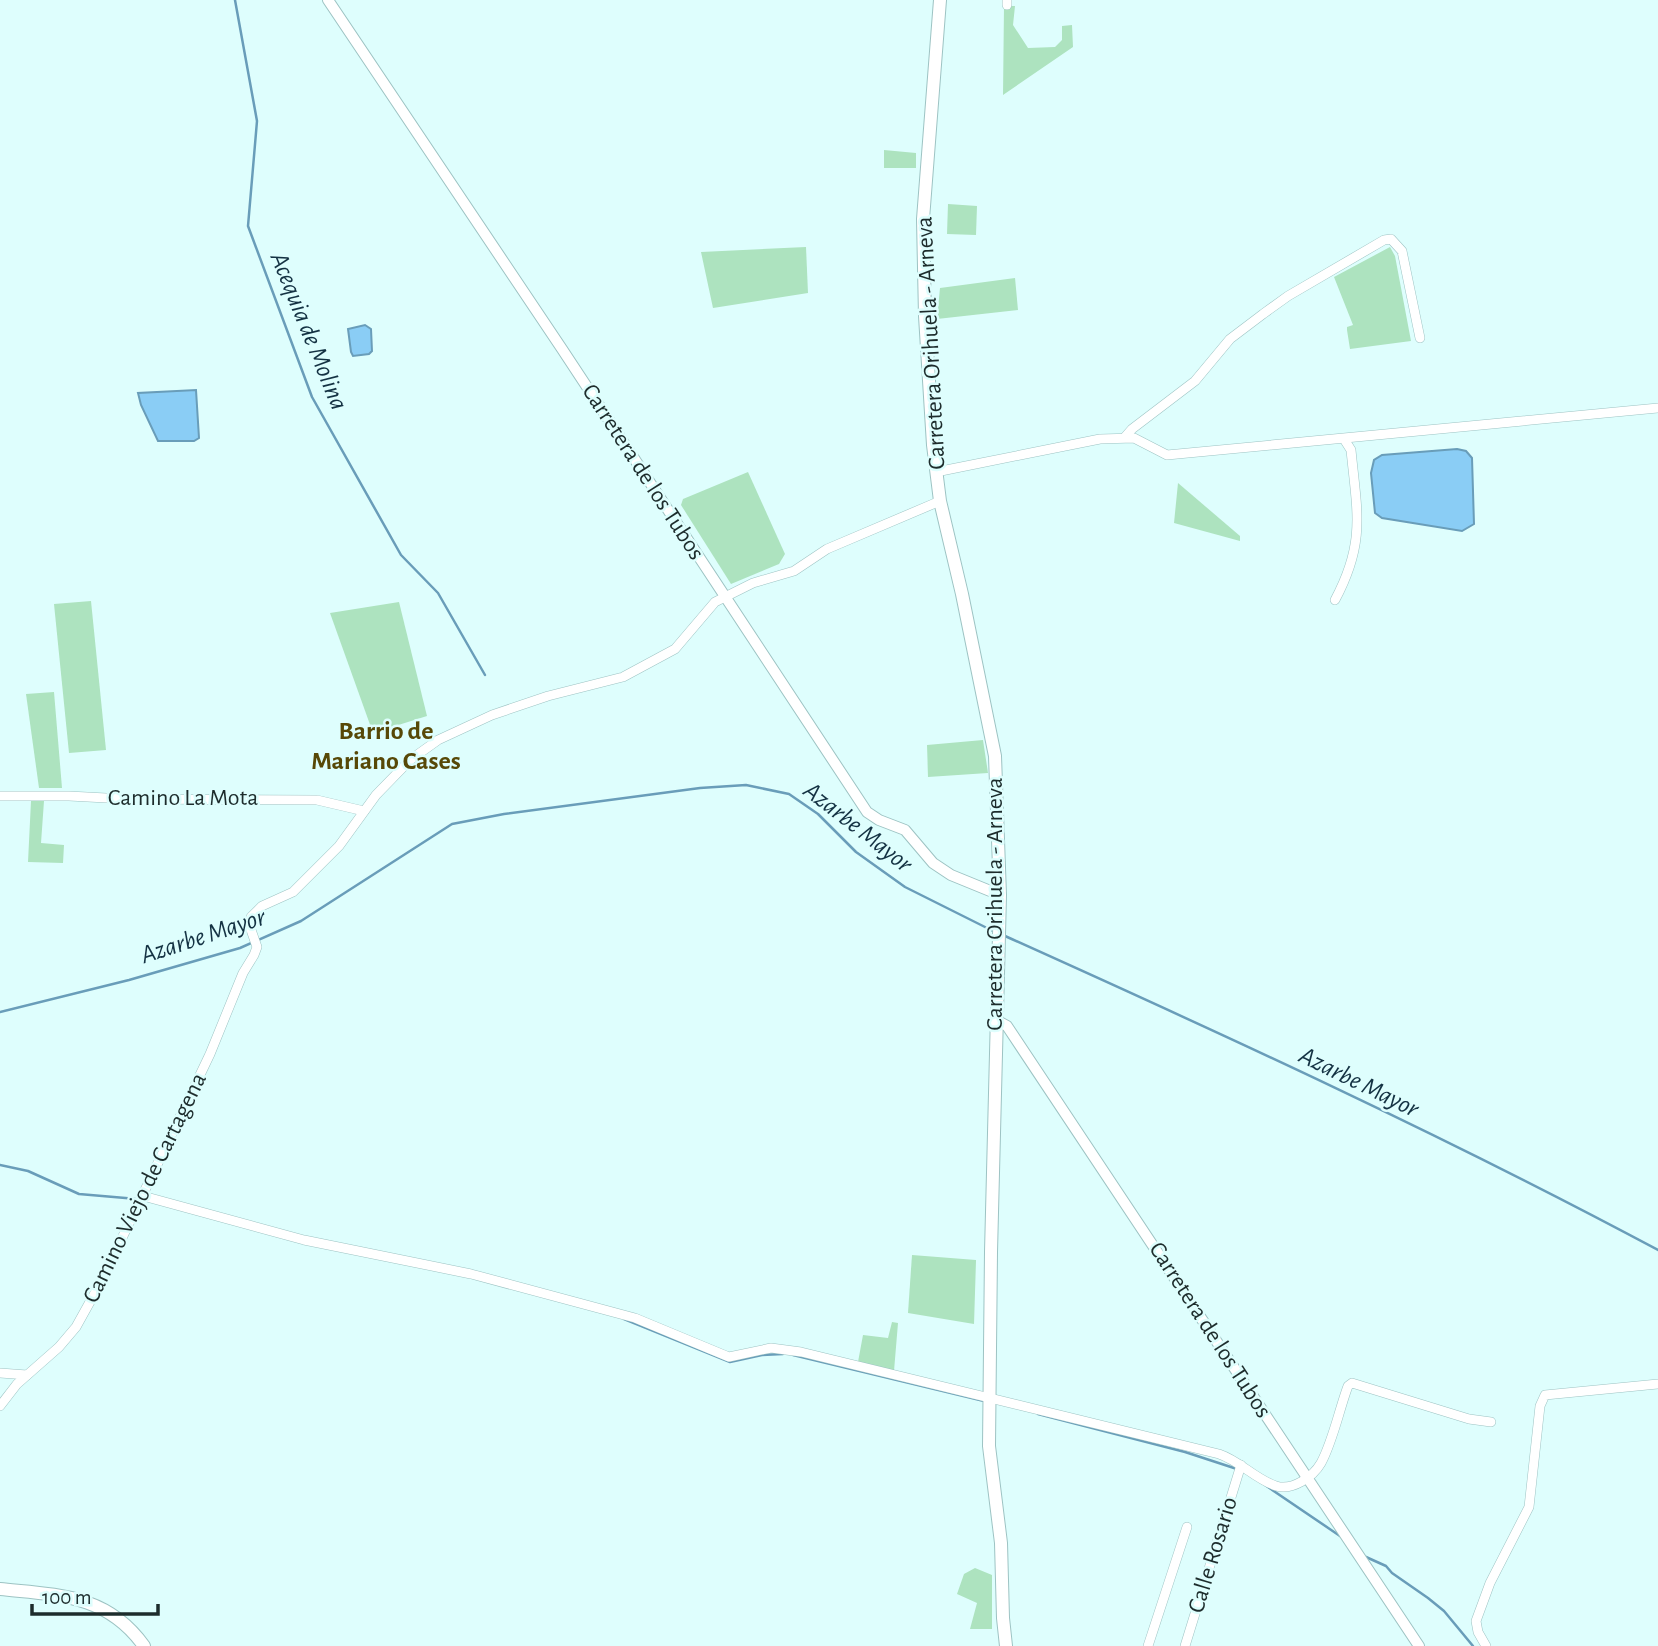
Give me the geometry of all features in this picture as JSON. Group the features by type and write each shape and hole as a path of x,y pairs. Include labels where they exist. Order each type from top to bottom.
{"main road":[{"name":"Carretera Orihuela - Arneva","path":"940,0 923,219 925,316 940,501 995,756 1000,895 989,1446 1001,1542 1006,1646"},
{"path":"0,1589 68,1597 101,1607 128,1626 144,1646"}],"street":[{"name":"Carretera de los Tubos","path":"328,0 867,812 878,820 905,830 933,863 951,875 1000,895"},
{"path":"1125,437 1195,381 1230,339 1288,296 1384,240 1391,239 1396,242 1402,251 1420,338"},
{"path":"936,472 1100,439 1125,437 1144,442 1167,455 1658,408"},
{"path":"1335,600 1353,559 1359,530 1351,450 1344,439"},
{"path":"364,811 410,760 438,740 516,706 623,677 675,649 715,602 753,583 794,572 827,549 940,501"},
{"name":"Camino La Mota","path":"0,796 317,800 364,811"},
{"name":"Camino Viejo de Cartagena","path":"0,1406 27,1375 60,1347 76,1327 101,1282 257,947 250,924 251,917 255,911 293,892 339,846 364,811"},
{"name":"Carretera de los Tubos","path":"996,1020 1007,1026 1419,1646"},
{"path":"143,1196 304,1240 471,1274 635,1318 729,1357 771,1348 801,1352 989,1401 1219,1454 1280,1487 1290,1488 1307,1478 1320,1465 1348,1386 1352,1383 1469,1419 1491,1422"},
{"path":"0,1373 27,1375"},
{"path":"1486,1646 1478,1632 1476,1621 1490,1583 1529,1507 1540,1406 1545,1395 1658,1384"},
{"name":"Calle Rosario","path":"1185,1646 1241,1465"},
{"path":"1148,1646 1187,1527"}],"green space":[{"path":"1004,6 1015,6 1013,25 1028,48 1055,47 1062,40 1062,26 1072,25 1073,47 1003,95"},
{"path":"884,150 916,153 916,168 884,168"},
{"path":"948,204 977,206 976,235 947,234"},
{"path":"806,247 808,293 713,308 701,252"},
{"path":"1390,247 1395,256 1411,341 1350,349 1347,327 1353,325 1334,277"},
{"path":"1015,278 1018,310 937,319 940,288"},
{"path":"748,472 785,554 779,564 731,584 681,505 683,499"},
{"path":"1178,483 1240,536 1240,541 1174,523"},
{"path":"91,601 106,750 69,753 54,604"},
{"path":"399,602 427,716 373,733 330,613"},
{"path":"54,692 62,788 39,788 26,694"},
{"path":"983,740 988,773 928,777 927,745"},
{"path":"31,801 44,801 41,843 64,845 63,863 28,862"},
{"path":"912,1255 976,1260 974,1324 908,1313"},
{"path":"892,1322 898,1323 894,1371 858,1362 863,1335 888,1338"},
{"path":"975,1568 992,1575 992,1629 970,1629 977,1603 957,1594 964,1574"}],"water":[{"path":"365,325 371,329 372,351 369,354 353,356 348,329"},
{"path":"196,390 199,438 194,441 158,441 138,393"},
{"path":"1457,449 1466,451 1472,458 1474,524 1462,531 1382,518 1375,513 1371,473 1374,460 1382,455"}],"waterway":[{"name":"Acequia de Molina","path":"235,0 257,121 248,226 312,397 401,555 438,593 485,675"},
{"name":"Azarbe Mayor","path":"0,1012 129,980 240,948 301,921 452,824 504,814 700,788 746,785 789,794 818,814 856,852 905,887 995,932"},
{"name":"Azarbe Mayor","path":"1005,936 1334,1087 1658,1250"},
{"path":"0,1165 28,1171 79,1194 137,1199"},
{"path":"624,1319 730,1362 762,1355 783,1354"},
{"path":"793,1355 984,1401"},
{"path":"1038,1414 1185,1452 1237,1469"},
{"path":"1265,1485 1340,1536"},
{"path":"1366,1557 1386,1566 1444,1611 1473,1646"}],"district":[{"name":"Barrio de Mariano Cases","path":"386,746"}]}
